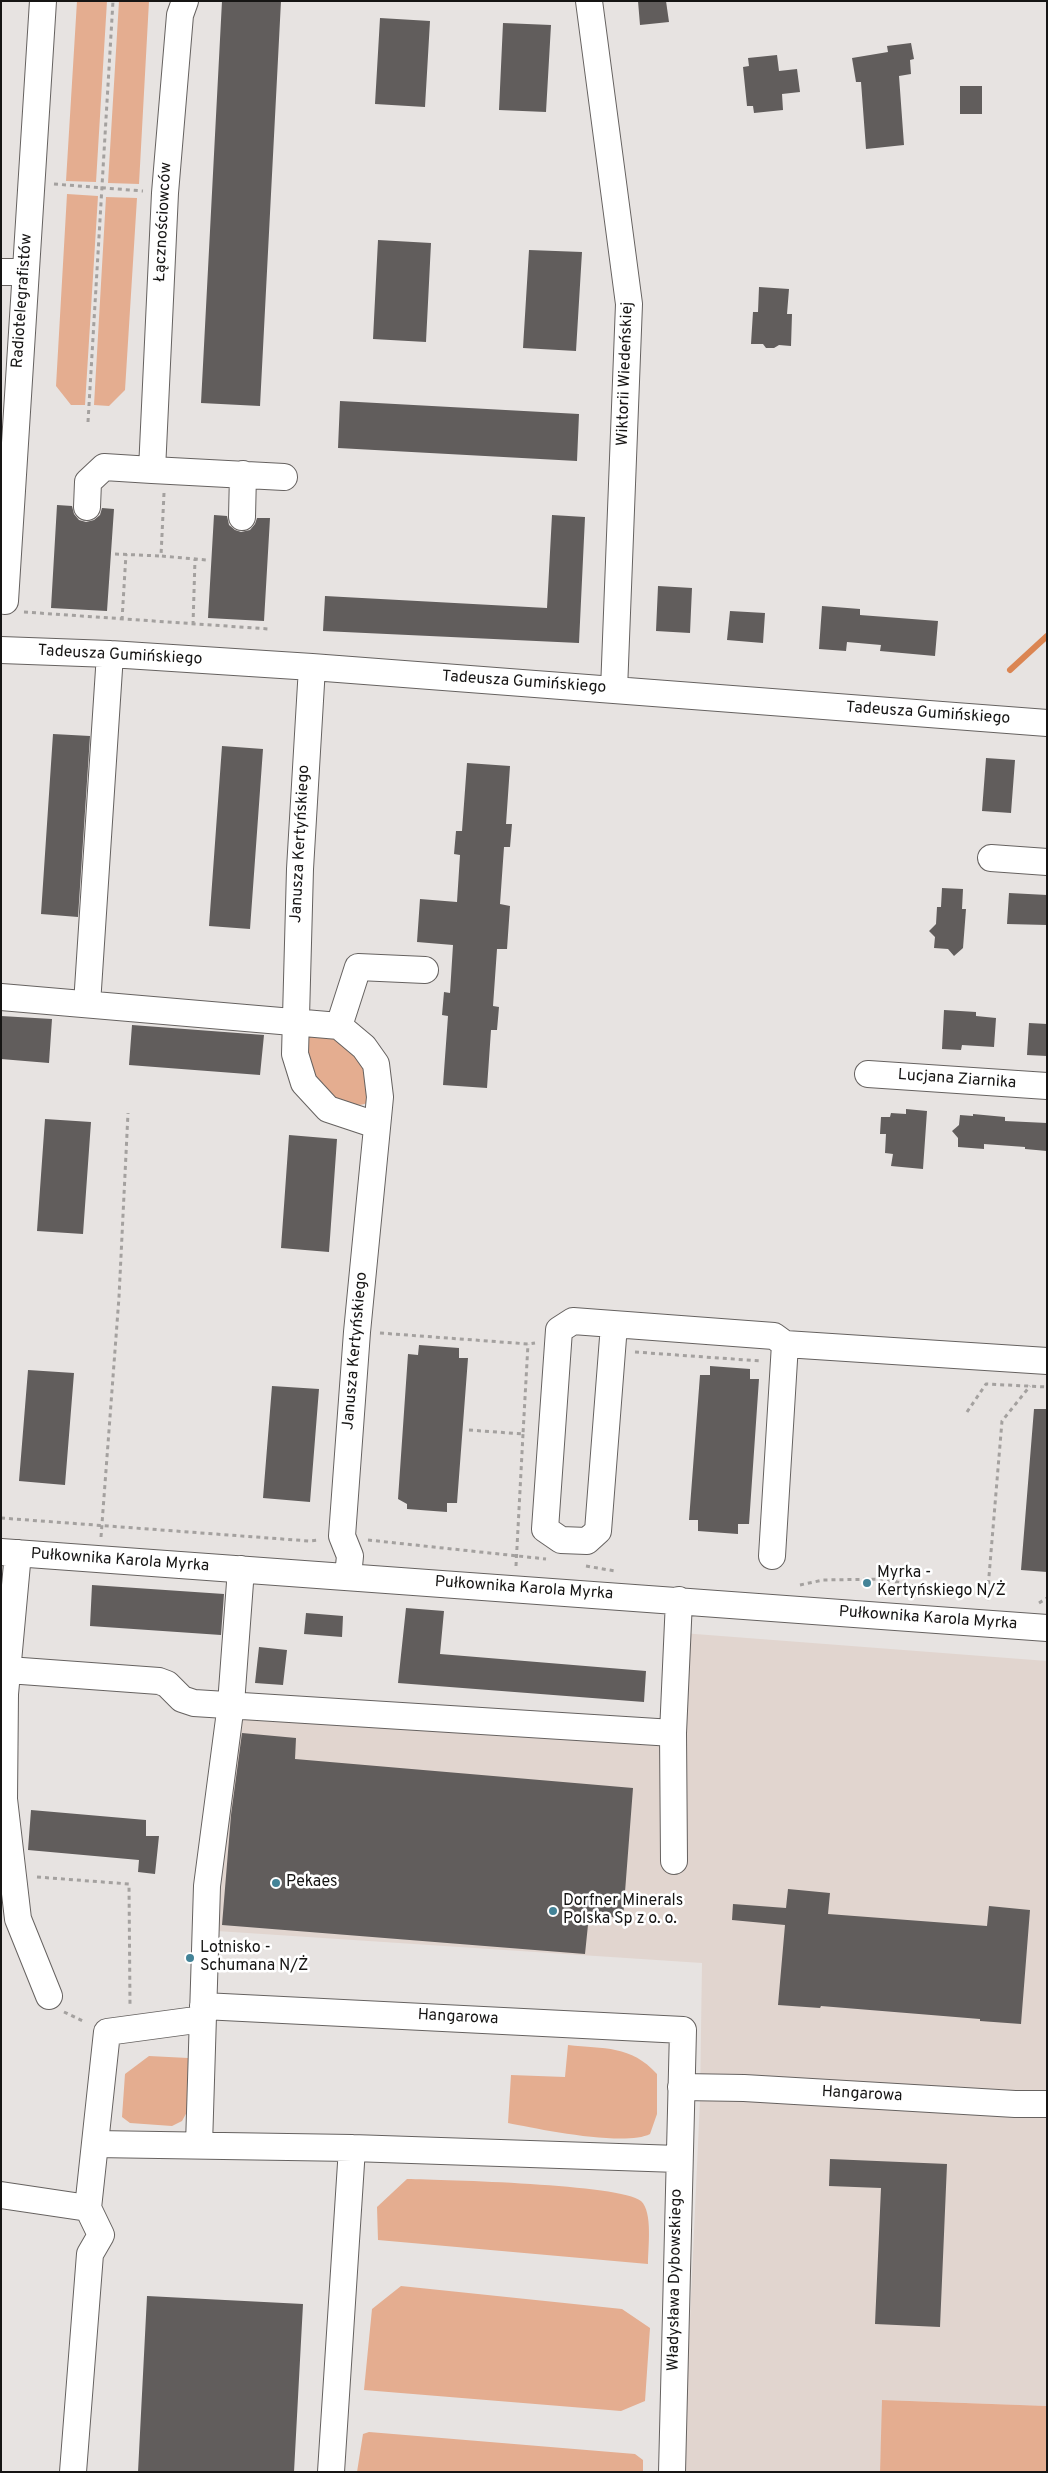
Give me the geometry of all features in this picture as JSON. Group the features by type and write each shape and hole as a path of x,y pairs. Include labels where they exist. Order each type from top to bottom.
{"street":[{"name":"Radiotelegrafistów","path":"12,606 13,272 31,183 43,1"},
{"name":"Łącznościowców","path":"158,470 153,444 165,193 180,15 185,1"},
{"name":"Wiktorii Wiedeńskiej","path":"589,1 630,304 614,690"},
{"path":"87,507 88,482 104,467 284,477"},
{"path":"242,517 244,474"},
{"name":"Tadeusza Gumińskiego","path":"1,650 110,654 312,667 1047,723"},
{"path":"87,1004 110,654"},
{"name":"Janusza Kertyńskiego","path":"312,667 300,869 294,1021 295,1054 304,1083 328,1110 376,1125"},
{"path":"991,858 1047,862"},
{"path":"1,998 339,1026 358,967 425,970"},
{"name":"Janusza Kertyńskiego","path":"339,1026 364,1046 376,1064 380,1097 357,1332 342,1536 350,1556 348,1576"},
{"name":"Lucjana Ziarnika","path":"868,1074 1047,1086"},
{"path":"614,1324 598,1532 587,1541 561,1540 546,1529 559,1330 573,1321 614,1324 774,1336 784,1354 772,1556"},
{"path":"784,1354 1047,1361"},
{"path":"10,1553 3,1799 11,1876 18,1919 49,1996"},
{"name":"Pułkownika Karola Myrka","path":"10,1553 679,1600 1041,1616"},
{"path":"199,2145 207,1886 231,1704 240,1569"},
{"path":"674,1861 673,1733 676,1622 679,1600"},
{"path":"5,1686 159,1681 167,1684 182,1699 188,1701 673,1733"},
{"path":"73,2472 90,2254 101,2235 88,2208 106,2032 203,2012"},
{"name":"Hangarowa","path":"203,2012 683,2030 681,2087 744,2088 1015,2104 1047,2104"},
{"name":"Władysława Dybowskiego","path":"672,2472 681,2087"},
{"path":"95,2144 352,2148 678,2159"},
{"path":"331,2472 352,2148"},
{"path":"1,2195 88,2208"}],"path":[{"path":"88,422 113,1"},
{"path":"31,183 165,193"},
{"path":"158,470 161,556"},
{"path":"116,554 207,560"},
{"path":"122,620 126,554"},
{"path":"192,625 195,559"},
{"path":"12,606 122,620 269,629"},
{"path":"101,1539 119,1297 128,1113"},
{"path":"357,1332 528,1344 559,1338"},
{"path":"516,1569 528,1344"},
{"path":"612,1350 784,1354"},
{"path":"967,1412 986,1384 1047,1387"},
{"path":"996,1603 986,1602 1002,1421 1030,1386"},
{"path":"469,1430 523,1434"},
{"path":"1,1518 309,1541 342,1536 554,1560"},
{"path":"580,1565 619,1572"},
{"path":"792,1586 823,1580 885,1579 954,1596"},
{"path":"1041,1616 1047,1606"},
{"path":"11,1876 129,1884 130,1997"},
{"path":"49,1996 66,2013 106,2032"}],"shaded area":[{"path":"77,1 107,1 96,182 66,181"},
{"path":"119,1 149,1 139,184 108,183"},
{"path":"67,194 98,196 85,405 71,405 56,386"},
{"path":"106,197 137,198 125,390 109,406 94,405"},
{"path":"305,1032 340,1038 365,1067 369,1102 361,1105 343,1102 334,1098 318,1085 309,1071 306,1057"},
{"path":"682,1633 1047,1661 1047,2406 883,2400 880,2472 683,2472 700,2100 702,1963 217,1931 237,1711 679,1739"},
{"path":"568,2045 605,2048 627,2053 647,2065 657,2074 657,2114 650,2134 638,2138 602,2138 560,2133 508,2123 511,2075 565,2077"},
{"path":"149,2056 188,2058 187,2112 182,2121 172,2126 130,2123 122,2117 125,2074"},
{"path":"407,2179 530,2184 627,2195 641,2201 645,2206 649,2231 648,2264 378,2240 377,2207"},
{"path":"401,2286 622,2309 650,2328 645,2401 621,2411 364,2390 372,2309"},
{"path":"882,2400 1047,2406 1047,2472 880,2472"},
{"path":"369,2432 635,2454 643,2460 643,2472 357,2472 363,2434"}],"building":[{"path":"222,1 281,1 260,406 201,403"},
{"path":"638,1 666,1 669,22 640,25"},
{"path":"380,18 430,21 425,107 375,104"},
{"path":"503,23 551,25 546,112 499,110"},
{"path":"911,43 914,59 910,60 911,74 899,76 904,145 866,149 861,82 856,82 852,58 888,52 887,46"},
{"path":"777,55 779,71 797,69 800,92 782,94 783,110 754,113 753,106 747,106 743,67 749,66 748,58"},
{"path":"960,86 982,86 982,114 960,114"},
{"path":"378,240 431,243 426,342 373,339"},
{"path":"529,250 582,252 576,351 523,348"},
{"path":"759,287 789,289 787,314 792,314 791,346 779,345 774,348 766,348 763,344 751,344 753,312 758,312"},
{"path":"340,401 579,414 577,461 338,448"},
{"path":"57,505 72,506 74,514 79,520 86,522 94,520 100,515 102,508 114,509 107,611 51,608"},
{"path":"214,515 227,516 229,525 241,532 250,530 257,518 270,518 264,621 208,618"},
{"path":"552,515 585,517 579,643 323,631 325,596 547,608"},
{"path":"658,586 692,588 690,633 656,631"},
{"path":"822,606 860,609 860,615 938,621 935,656 880,651 881,645 847,642 846,651 819,649"},
{"path":"730,611 765,613 763,643 727,640"},
{"path":"53,734 90,736 78,917 41,914"},
{"path":"222,746 263,749 250,929 209,926"},
{"path":"986,758 1015,760 1011,813 982,811"},
{"path":"467,763 510,766 506,824 512,824 510,847 504,847 500,904 510,906 507,949 497,949 493,1006 499,1007 497,1030 491,1030 487,1088 443,1085 448,1016 442,1015 444,992 450,993 453,945 417,942 420,899 457,902 460,855 454,854 456,831 462,831"},
{"path":"942,888 963,889 962,909 966,909 963,948 954,956 948,949 934,948 935,937 929,931 936,924 937,907 941,907"},
{"path":"1009,893 1047,895 1047,925 1007,924"},
{"path":"944,1010 976,1012 976,1016 996,1018 994,1047 962,1045 961,1050 942,1049"},
{"path":"1,1016 52,1019 49,1063 1,1059"},
{"path":"1029,1023 1047,1024 1047,1056 1027,1055"},
{"path":"132,1025 264,1035 260,1075 129,1065"},
{"path":"906,1109 927,1111 923,1169 891,1166 893,1154 885,1153 886,1134 880,1134 881,1117 890,1117 891,1113 906,1114"},
{"path":"973,1114 1005,1117 1005,1121 1047,1123 1047,1151 1025,1149 1025,1147 984,1144 984,1149 958,1147 958,1138 952,1131 959,1125 960,1115 973,1116"},
{"path":"45,1119 91,1122 83,1234 37,1231"},
{"path":"289,1135 337,1139 329,1252 281,1248"},
{"path":"419,1345 459,1348 459,1358 468,1358 457,1503 447,1503 447,1512 407,1509 407,1504 398,1499 408,1354 418,1355"},
{"path":"710,1366 750,1369 750,1379 759,1379 749,1524 738,1524 738,1534 698,1531 698,1520 689,1520 700,1375 710,1375"},
{"path":"28,1370 74,1373 65,1485 19,1481"},
{"path":"272,1386 319,1389 310,1502 263,1498"},
{"path":"1034,1409 1047,1409 1047,1572 1021,1570"},
{"path":"92,1585 224,1594 221,1635 90,1626"},
{"path":"406,1608 444,1611 440,1654 646,1671 644,1702 398,1683"},
{"path":"306,1613 343,1616 342,1637 304,1634"},
{"path":"259,1647 287,1650 283,1685 255,1683"},
{"path":"242,1733 296,1738 295,1759 633,1788 623,1918 589,1915 585,1954 222,1925 231,1815"},
{"path":"31,1810 146,1820 146,1836 159,1836 155,1874 138,1872 139,1860 28,1850"},
{"path":"788,1889 830,1893 828,1914 987,1926 989,1906 1030,1910 1021,2024 821,2006 820,2008 778,2005 785,1925 732,1920 733,1904 786,1908"},
{"path":"830,2159 947,2164 940,2327 875,2324 881,2188 829,2186"},
{"path":"147,2296 303,2304 294,2472 138,2472"}],"waterway":[{"path":"1010,670 1047,636"}],"place":[{"name":"Myrka - Kertyńskiego N/Ż","path":"867,1583"},
{"name":"Pekaes","path":"276,1883"},
{"name":"Dorfner Minerals Polska Sp z o. o.","path":"553,1911"},
{"name":"Lotnisko - Schumana N/Ż","path":"190,1958"}]}
